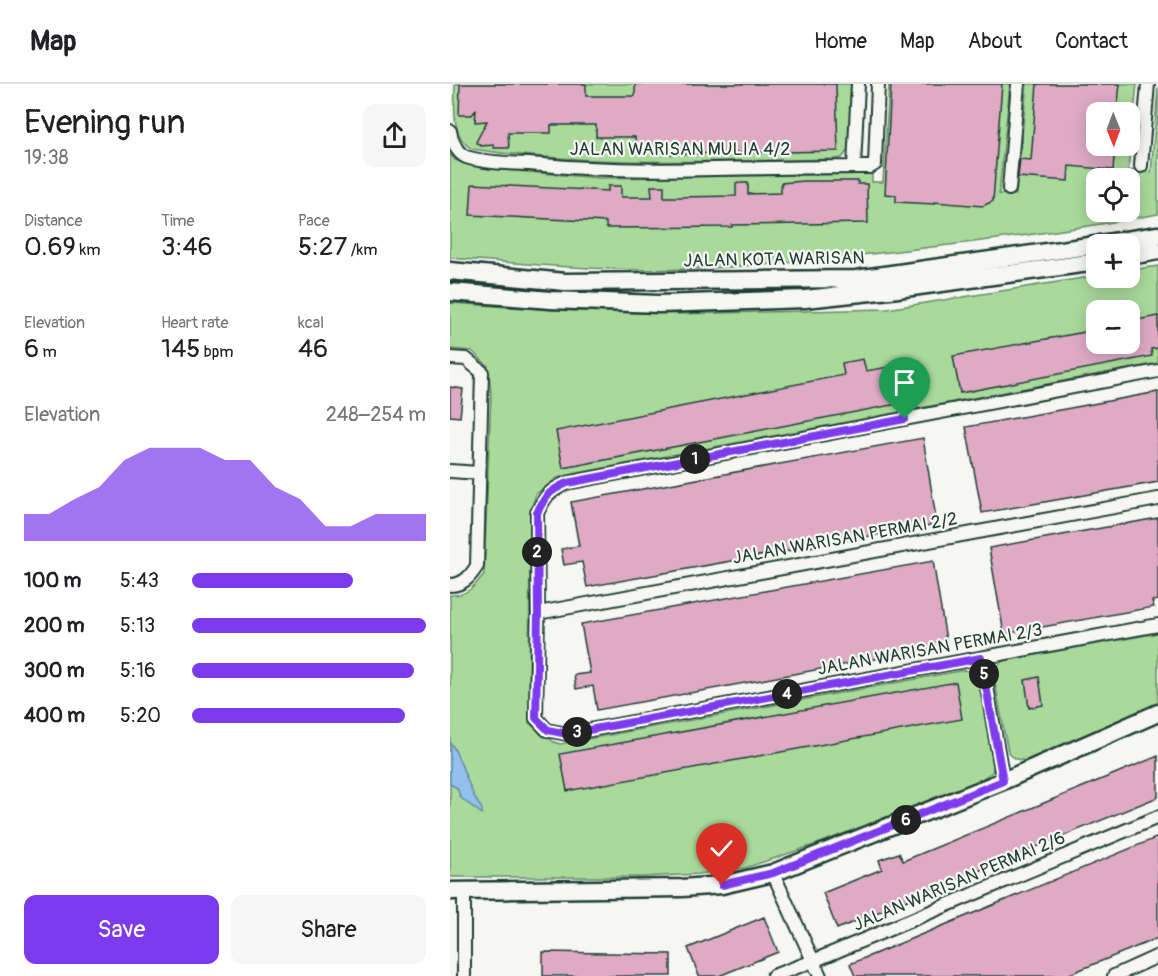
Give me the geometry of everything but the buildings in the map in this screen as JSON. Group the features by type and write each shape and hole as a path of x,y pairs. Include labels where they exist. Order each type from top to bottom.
{"street":[{"path":"858,84 854,167 870,167 875,164 878,84"},
{"path":"1009,189 1018,84"},
{"path":"1141,166 1148,84"},
{"name":"JALAN WARISAN MULIA 4/2","path":"450,131 456,148 464,156 484,160 595,170 698,171 854,167"},
{"name":"JALAN KOTA WARISAN","path":"1140,238 1158,235"},
{"name":"JALAN KOTA WARISAN","path":"450,271 565,282 856,279 1086,247"},
{"path":"1140,254 1158,251"},
{"name":"JALAN KOTA WARISAN","path":"450,292 551,300 659,303 805,299 1086,263"},
{"path":"450,358 466,359 482,372 477,566 464,582 450,585"},
{"path":"538,613 537,513 543,499 552,490 567,483 1158,371"},
{"path":"450,471 479,473"},
{"name":"JALAN WARISAN PERMAI 2/2","path":"538,613 1158,499"},
{"name":"JALAN WARISAN PERMAI 2/3","path":"538,613 536,718 548,730 567,734 1158,625"},
{"path":"981,658 1003,781"},
{"path":"464,976 464,924 457,891 682,888 722,885 773,873 1003,781 1158,713"},
{"name":"JALAN WARISAN PERMAI 2/6","path":"773,976 1158,817"},
{"path":"773,873 820,976"},
{"path":"450,924 464,924"},
{"path":"1114,976 1158,956"}],"green space":[{"path":"455,84 852,84 850,147 842,158 835,159 653,162 517,155 472,149 460,137 457,129"},
{"path":"889,84 1010,84 999,194 1016,195 1027,84 1137,84 1135,102 1086,102 1086,156 1129,156 1128,168 1086,168 1086,222 1113,222 990,240 839,257 690,269 570,267 450,258 450,154 455,160 480,168 600,178 872,174 872,182 883,182"},
{"path":"1158,88 1158,214 1140,217 1140,172 1151,173"},
{"path":"1158,266 1158,363 557,478 536,494 530,513 529,723 560,744 965,670 975,674 980,685 994,764 992,772 980,780 820,843 745,868 699,874 643,877 450,877 450,595 470,590 484,574 491,393 488,366 472,351 450,349 450,303 555,310 679,314 887,309 1086,278 1086,288 1140,288 1140,269"},
{"path":"1158,633 1158,703 1027,760 1016,759 1008,752 994,677 1002,661"}],"water":[{"path":"450,742 482,809 482,814 461,798 457,788 450,784"}],"route":[{"path":"722,885 773,873 1003,781 981,658 567,734 548,730 536,718 537,513 543,499 552,490 567,483 905,419"}]}
